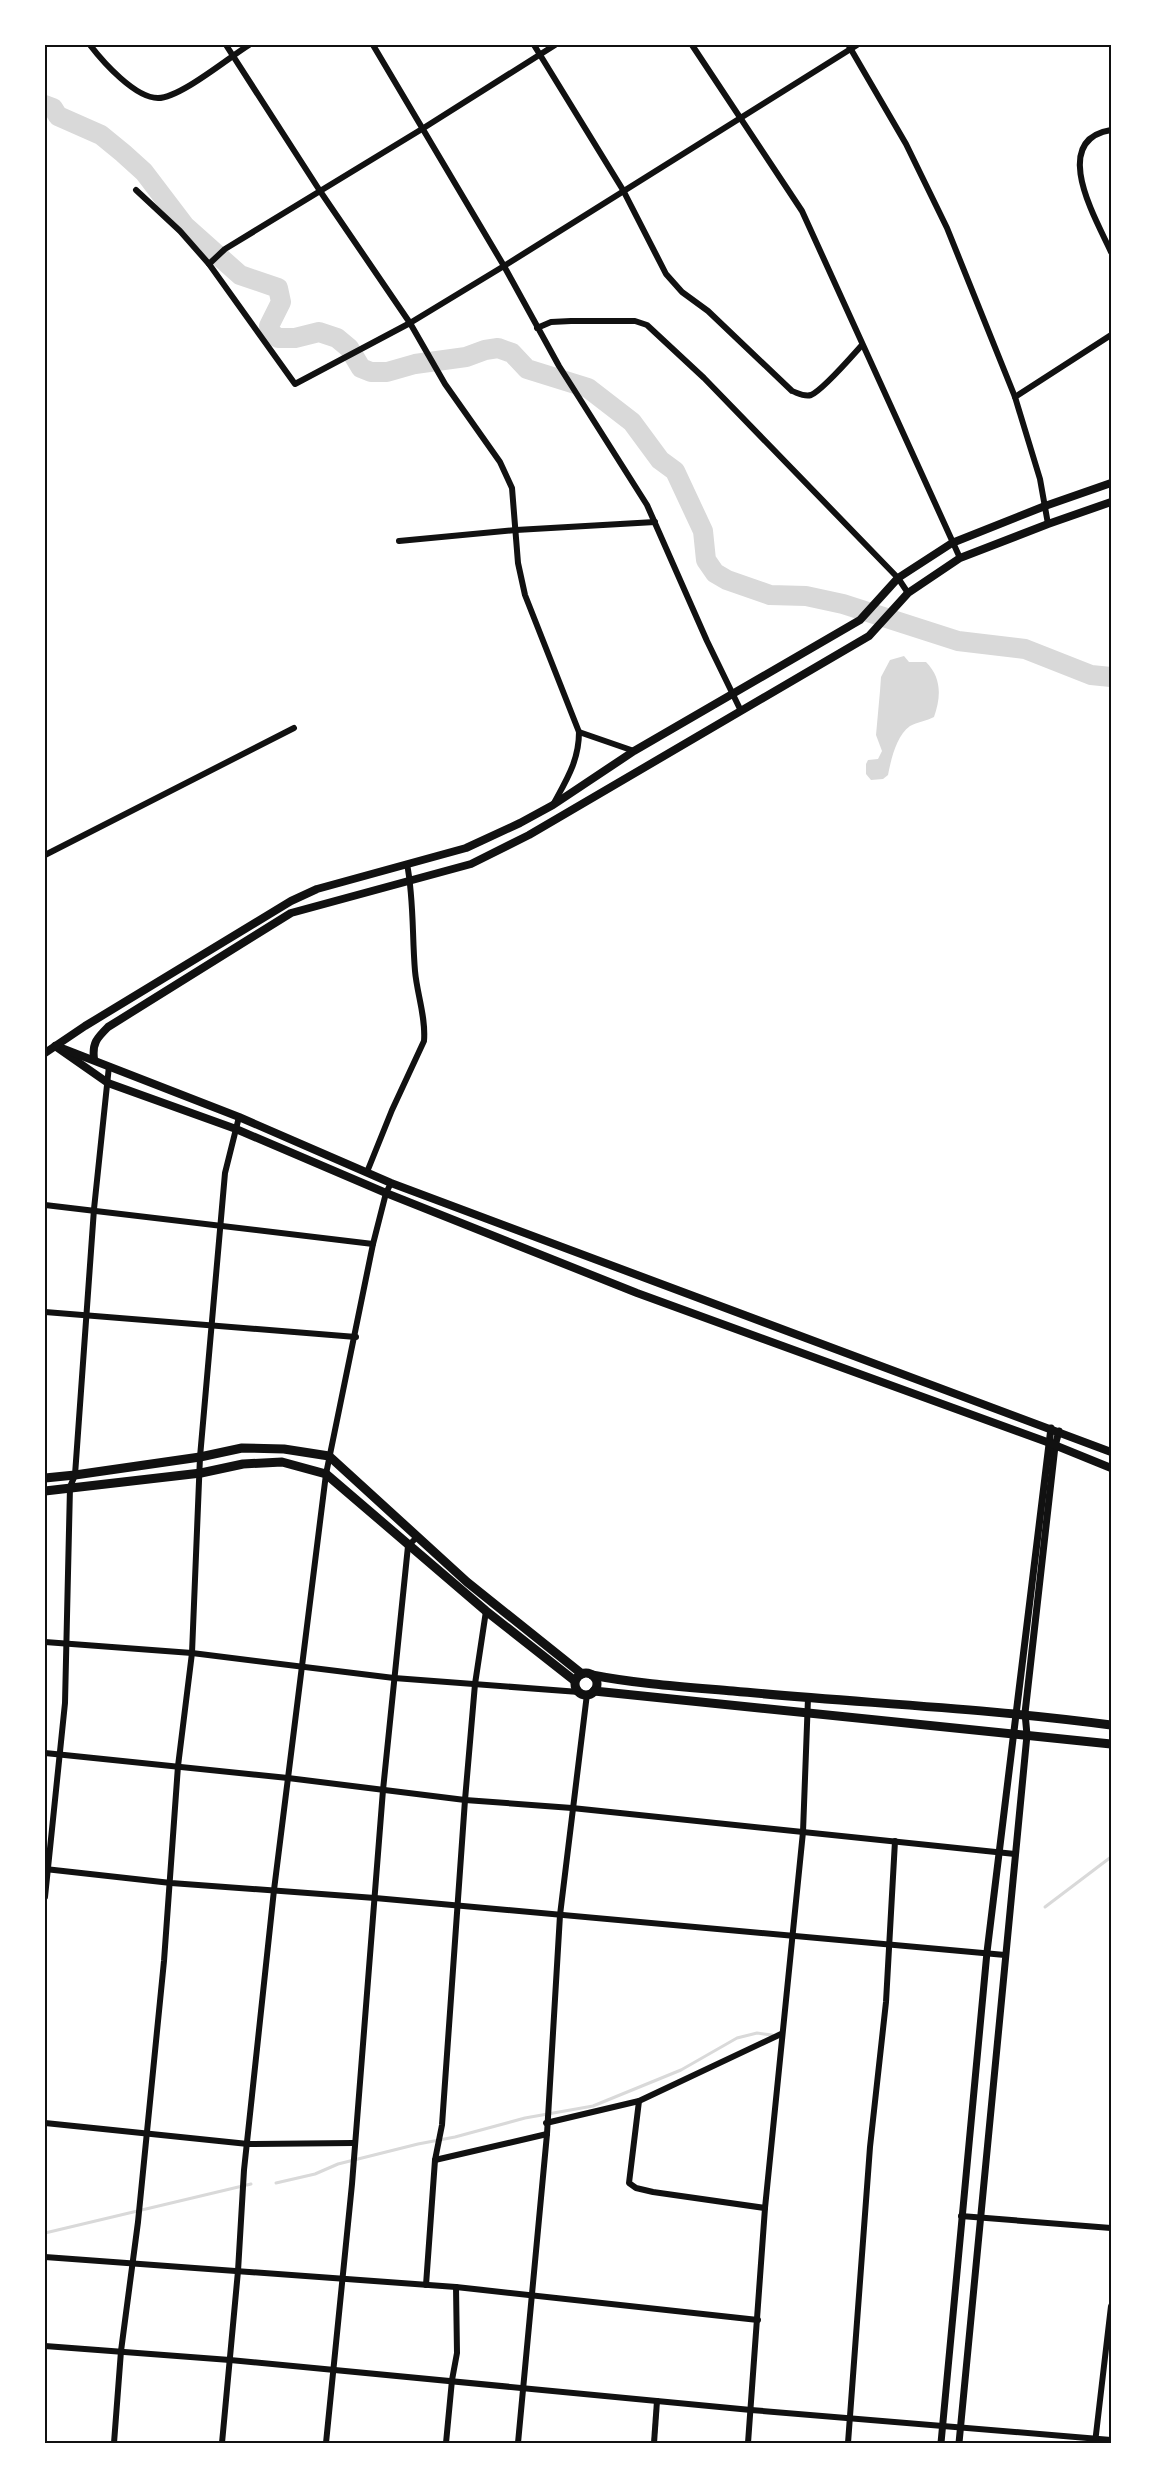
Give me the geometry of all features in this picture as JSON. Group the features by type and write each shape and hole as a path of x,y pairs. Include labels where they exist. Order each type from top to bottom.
{"highway":[{"path":"45,1478 242,1448 284,1449 329,1456 467,1582 583,1676 808,1698 1021,1713 1111,1725"},
{"path":"45,1491 201,1473 243,1464 282,1462 326,1474 486,1611 597,1684 586,1692"},
{"path":"583,1676 586,1692"},
{"path":"586,1692 1111,1744"}],"main road":[{"path":"45,1053 291,901 317,889 466,848 553,805 634,751 860,620 898,578 952,543 1111,483"},
{"path":"94,1059 95,1041 108,1027 291,913 471,864 529,835 869,636 908,594 960,558 1111,502"},
{"path":"55,1046 94,1059 239,1117 391,1183 1111,1452"},
{"path":"55,1046 108,1083 236,1129 386,1193 637,1293 1111,1468"}],"street":[{"path":"90,45 104,63 137,91 156,98 177,93 249,45"},
{"path":"226,45 410,323 445,384 500,462 509,479 512,488 518,562 525,595 579,732 579,750 553,805"},
{"path":"373,45 504,266 559,366 648,505 741,711"},
{"path":"534,45 623,190 666,274 682,292 708,311 787,386 802,395 811,394 822,386 862,345"},
{"path":"209,264 225,249 555,45"},
{"path":"692,45 802,211 960,558"},
{"path":"136,190 180,231 209,264 295,384 410,323 504,266 623,190 741,120 852,46 906,144 947,228 1015,397 1040,479 1048,524"},
{"path":"1111,130 1095,133 1086,142 1079,170 1081,184 1111,252"},
{"path":"537,328 551,322 571,321 635,321 647,325 704,378 898,578 908,594"},
{"path":"1015,397 1111,335"},
{"path":"399,541 516,530 655,522"},
{"path":"45,855 294,728"},
{"path":"579,732 634,751"},
{"path":"367,1172 392,1110 424,1041 425,1030 412,936 411,882 407,864"},
{"path":"45,1897 64,1703 70,1487 75,1475 94,1209 109,1066"},
{"path":"114,2443 121,2351 138,2222 171,1883 178,1766 192,1653 200,1456 225,1173 239,1117"},
{"path":"222,2443 238,2271 244,2170 274,1890 326,1474 356,1337 373,1244 386,1193 391,1183"},
{"path":"45,1205 222,1224 373,1244"},
{"path":"45,1312 356,1337"},
{"path":"942,2443 961,2216 997,1852 1014,1734 1021,1713 1051,1444 1055,1430"},
{"path":"326,2443 352,2184 353,2143 394,1678 408,1546 417,1537"},
{"path":"426,2285 435,2160 442,2125 475,1684 486,1611"},
{"path":"45,1642 192,1653 394,1678 586,1692 560,1915 547,2134 518,2443"},
{"path":"748,2443 765,2208 803,1832 808,1698"},
{"path":"959,2443 1027,1735 1021,1713"},
{"path":"45,1753 288,1778 465,1800 572,1808 1015,1854"},
{"path":"849,2443 870,2146 886,2002 895,1841"},
{"path":"46,1869 171,1883 375,1898 1005,1955"},
{"path":"546,2123 639,2102 781,2034"},
{"path":"639,2102 629,2183 636,2188 653,2192 765,2208"},
{"path":"45,2123 248,2144 353,2143"},
{"path":"435,2160 547,2134"},
{"path":"961,2216 1111,2228"},
{"path":"45,2257 456,2287 758,2320"},
{"path":"446,2443 457,2353 456,2287"},
{"path":"1095,2441 1111,2306"},
{"path":"45,2346 452,2380 751,2410 961,2426 1095,2441 1111,2440"},
{"path":"654,2443 657,2400"}],"shaded area":[{"path":"904,656 909,662 926,662 931,668 939,688 936,710 934,717 905,730 895,749 888,775 883,779 871,780 866,774 866,764 868,760 878,759 882,751 876,735 881,677 890,660"}],"waterway":[{"path":"45,105 53,108 58,116 101,135 123,153 144,172 185,226 240,275 278,288 281,302 269,326 270,332 278,338 295,338 319,332 337,338 349,348 361,368 371,372 387,372 415,364 466,357 498,348 512,353 527,369 588,388 632,422 660,460 675,471 703,531 706,560 715,573 727,580 770,595 806,596 843,604 958,641 1025,649 1091,675 1111,677"},
{"path":"1045,1907 1111,1857"},
{"path":"276,2183 315,2174 338,2164 525,2118 593,2106 681,2070 737,2038 757,2033 772,2035"},
{"path":"45,2233 251,2184"}]}
